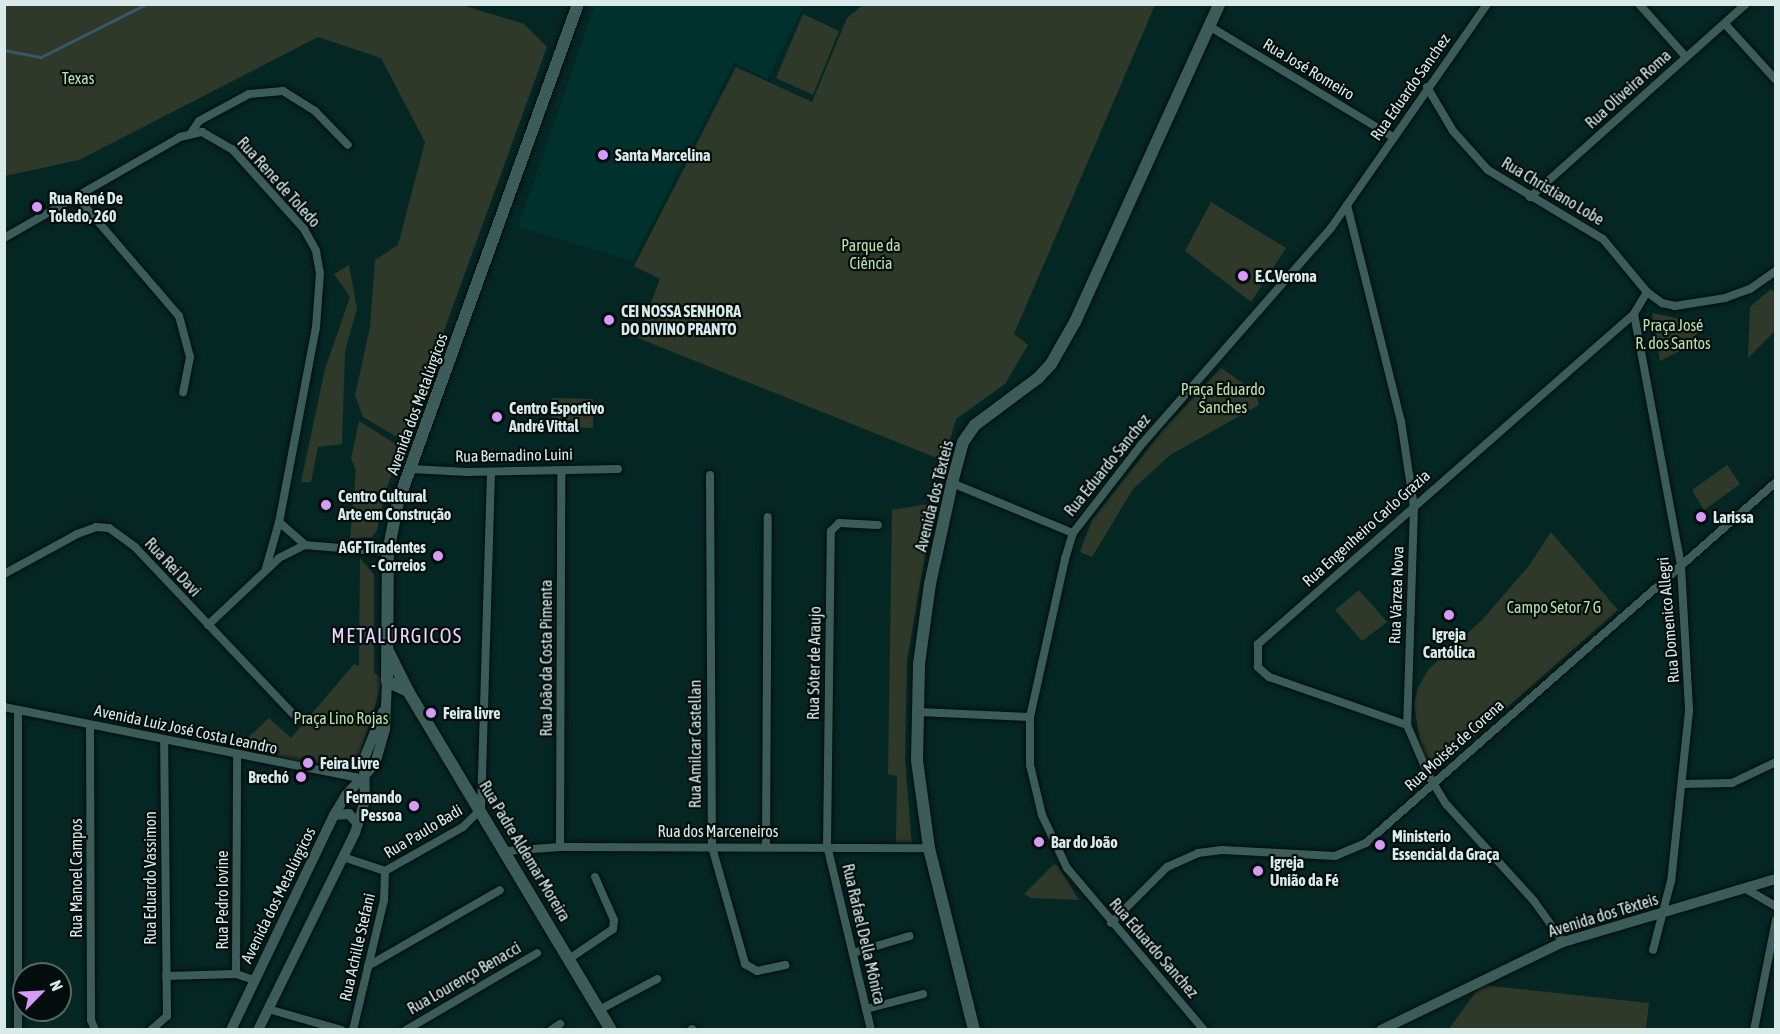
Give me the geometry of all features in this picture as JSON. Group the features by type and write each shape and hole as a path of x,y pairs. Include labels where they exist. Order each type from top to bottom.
{"main road":[{"name":"Avenida dos Metalúrgicos","path":"387,681 388,552 398,502 513,190 578,4"},
{"name":"Avenida dos Têxteis","path":"974,1029 929,848 917,759 919,664 930,584 952,483 963,442 975,425 1027,388 1056,355 1220,4"},
{"name":"Rua Padre Aldemar Moreira","path":"389,652 408,691 507,851 611,1029"},
{"path":"387,681 408,691"}],"street":[{"name":"Rua Eduardo Sanchez","path":"1204,1029 1111,923 1067,868 1042,815 1030,765 1030,717 1073,533 1148,437 1305,260 1347,205 1426,87 1487,4"},
{"path":"1639,4 1686,57"},
{"name":"Rua Oliveira Roma","path":"1530,197 1746,4"},
{"path":"1725,24 1776,80"},
{"name":"Rua José Romeiro","path":"1209,26 1393,137"},
{"name":"Rua Christiano Lobe","path":"1426,87 1469,152 1488,170 1603,239 1647,292 1662,303 1675,306 1725,298 1750,290 1773,276"},
{"path":"4,238 191,132 199,121 249,94 283,91 299,98 348,145"},
{"name":"Rua Rene de Toledo","path":"191,132 202,132 232,149 304,229 316,251 321,273 316,327 279,522 266,570"},
{"path":"76,196 179,316 190,357 183,392"},
{"name":"Rua Várzea Nova","path":"1347,205 1401,421 1414,507 1407,724 1433,784 1446,804 1534,901 1563,942"},
{"path":"1634,314 1647,292"},
{"name":"Rua Engenheiro Carlo Grazia","path":"1407,724 1269,677 1258,667 1255,654 1258,644 1634,314"},
{"name":"Rua Domenico Allegri","path":"1634,314 1681,566 1689,711 1665,913 1653,950"},
{"name":"Rua Bernadino Luini","path":"411,469 491,472 618,468"},
{"name":"Rua João da Costa Pimenta","path":"560,847 561,470"},
{"path":"481,809 491,472"},
{"name":"Rua Amilcar Castellan","path":"710,475 712,847 745,964 757,971 785,964"},
{"name":"Rua Moisés de Corena","path":"1111,923 1167,867 1184,858 1222,850 1297,856 1350,851 1366,843 1776,482"},
{"path":"952,483 1073,533"},
{"path":"766,846 768,517"},
{"path":"279,522 305,545 388,552"},
{"name":"Rua Sóter de Araujo","path":"827,846 831,531 839,523 878,525"},
{"name":"Rua Rei Davi","path":"4,574 77,534 96,527 109,528 135,547 292,714"},
{"path":"208,625 266,570 305,545"},
{"name":"Avenida dos Metalúrgicos","path":"258,1029 344,857 358,824 365,801 364,759 384,709 387,681"},
{"name":"Avenida Luiz José Costa Leandro","path":"4,707 237,756 363,779"},
{"path":"18,710 18,1029"},
{"path":"918,712 1030,717"},
{"name":"Rua Manoel Campos","path":"90,725 93,1029"},
{"name":"Rua Eduardo Vassimon","path":"151,1029 167,1016 164,740"},
{"name":"Rua Pedro Iovine","path":"166,976 236,974 237,756"},
{"path":"1682,784 1732,783 1776,762"},
{"name":"Avenida dos Metalúrgicos","path":"231,1029 334,815 363,779"},
{"name":"Rua Paulo Badi","path":"344,857 386,871 463,827 481,809"},
{"path":"334,815 349,814 358,824"},
{"name":"Rua Rafael Della Mônica","path":"827,846 871,1029"},
{"name":"Rua dos Marceneiros","path":"507,851 560,847 929,848"},
{"name":"Rua Achille Stefani","path":"353,1029 386,890 386,871"},
{"path":"569,959 613,929 614,920 595,877"},
{"name":"Avenida dos Têxteis","path":"1384,1029 1563,942 1776,879"},
{"path":"1746,889 1776,906"},
{"path":"368,966 500,890"},
{"path":"1754,1029 1776,920"},
{"path":"853,953 910,936"},
{"name":"Rua Lourenço Benacci","path":"406,1029 537,952"},
{"path":"236,974 255,980"},
{"path":"599,1010 657,979"},
{"path":"866,1009 923,994"},
{"path":"268,1009 341,1029"},
{"path":"551,1029 560,1024"}],"shaded area":[{"path":"595,5 804,5 767,79 734,63 632,261 518,227"}],"green space":[{"name":"Texas","path":"4,5 462,5 524,24 547,47 404,441 363,417 355,395 370,327 375,260 398,245 425,142 381,58 318,37 79,160 5,176"},
{"name":"Parque da Ciência","path":"863,5 1155,5 1014,334 1028,345 1005,384 956,419 944,461 638,338 660,279 634,266 736,67 812,102 847,18"},
{"path":"803,14 839,31 813,95 776,78"},
{"name":"E.C.Verona","path":"1211,202 1286,248 1251,302 1185,251"},
{"path":"349,265 357,309 345,351 342,444 318,447 311,482 301,482 325,369 350,297 334,274"},
{"path":"1771,289 1775,293 1775,331 1748,358 1750,307"},
{"name":"Praça José R. dos Santos","path":"1652,313 1704,324 1687,347 1660,361"},
{"name":"Praça Eduardo Sanches","path":"1221,368 1256,392 1259,405 1170,455 1133,489 1092,557 1080,552 1092,520 1162,431"},
{"path":"552,398 593,399 593,428 551,426"},
{"path":"359,421 402,448 386,489 377,530 372,537 350,538 356,470 351,459"},
{"path":"1727,465 1740,484 1704,510 1692,490"},
{"path":"934,503 907,661 905,760 912,847 896,843 897,776 888,774 892,510"},
{"name":"Campo Setor 7 G","path":"1551,532 1618,610 1438,768 1432,769 1421,748 1414,704 1418,688 1428,670 1482,620 1528,567"},
{"name":"Praça Lino Rojas","path":"360,558 374,575 374,673 383,678 357,767 274,759 280,751 241,744 269,718 291,738 354,664 359,666"},
{"path":"1359,590 1387,622 1362,641 1335,610"},
{"path":"1054,864 1058,866 1079,900 1031,898 1024,894"},
{"path":"1481,985 1649,1003 1646,1029 1448,1030"}],"waterway":[{"path":"4,50 41,57 146,4"}],"place":[{"name":"Santa Marcelina","path":"603,155"},
{"name":"Rua René De Toledo, 260","path":"37,207"},
{"name":"E.C.Verona","path":"1243,276"},
{"name":"CEI NOSSA SENHORA DO DIVINO PRANTO","path":"609,320"},
{"name":"Centro Esportivo André Vittal","path":"497,417"},
{"name":"Centro Cultural Arte em Construção","path":"326,505"},
{"name":"Larissa","path":"1701,517"},
{"name":"AGF Tiradentes - Correios","path":"438,556"},
{"name":"Igreja Cartólica","path":"1449,615"},
{"name":"Feira livre","path":"431,713"},
{"name":"Feira Livre","path":"308,763"},
{"name":"Brechó","path":"301,777"},
{"name":"Fernando Pessoa","path":"414,806"},
{"name":"Bar do João","path":"1039,842"},
{"name":"Ministerio Essencial da Graça","path":"1380,845"},
{"name":"Igreja União da Fé","path":"1258,871"}],"district":[{"name":"METALÚRGICOS","path":"397,635"}]}
